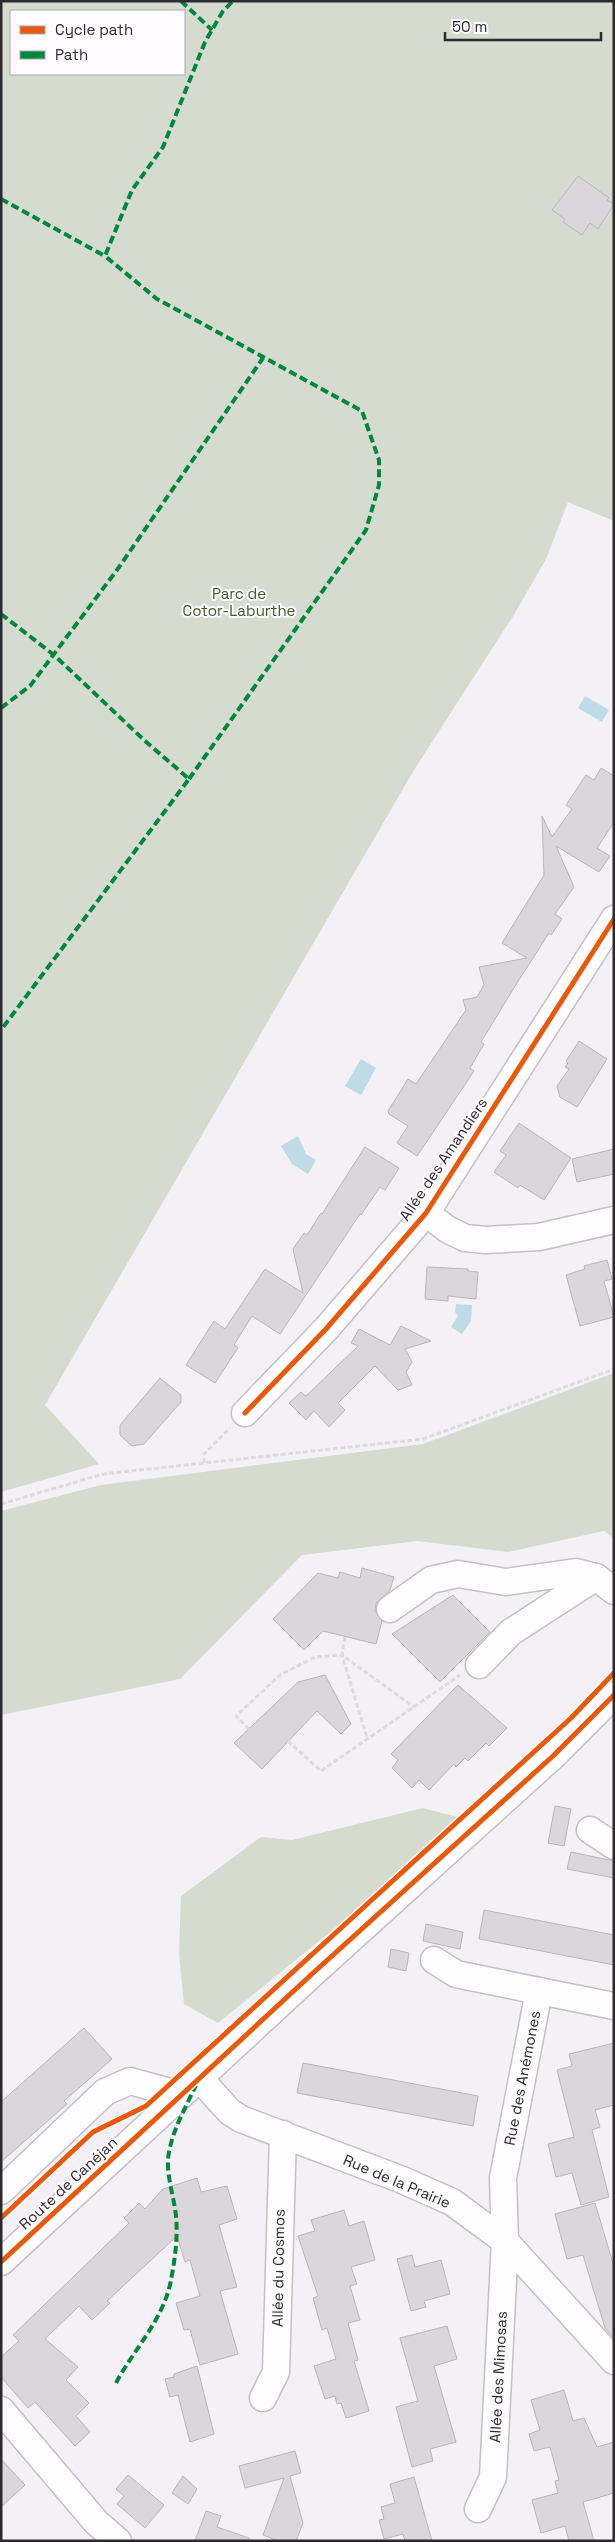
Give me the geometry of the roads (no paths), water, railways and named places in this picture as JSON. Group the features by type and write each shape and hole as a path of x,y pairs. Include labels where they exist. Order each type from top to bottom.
{"street":[{"name":"Allée des Amandiers","path":"245,1413 326,1329 426,1212 614,919"},
{"path":"426,1212 465,1238 486,1240 539,1236 614,1220"},
{"path":"390,1609 431,1580 458,1574 506,1582 576,1572 605,1584"},
{"path":"479,1665 511,1632 605,1584"},
{"name":"Route de Canéjan","path":"1,2262 553,1756 614,1694"},
{"path":"590,1830 614,1846"},
{"path":"434,1960 456,1974 539,1991"},
{"name":"Rue des Anémones","path":"505,2241 503,2178 539,1991 614,2006"},
{"path":"1,2191 105,2092 130,2082 191,2087"},
{"name":"Rue de la Prairie","path":"191,2087 241,2119 400,2179 452,2202 505,2241 614,2361"},
{"name":"Allée du Cosmos","path":"262,2398 276,2372 283,2134"},
{"name":"Allée des Mimosas","path":"478,2510 494,2477 505,2241"},
{"path":"1,2410 96,2522 118,2541"}],"water":[{"path":"585,696 609,710 602,722 578,708"},
{"path":"361,1059 376,1068 361,1095 345,1086"},
{"path":"298,1136 306,1154 316,1160 308,1174 292,1164 281,1146"},
{"path":"456,1304 472,1305 471,1321 462,1334 451,1327 458,1316 455,1312"}],"park label":[{"name":"Parc de Cotor-Laburthe","path":"239,602"}]}
